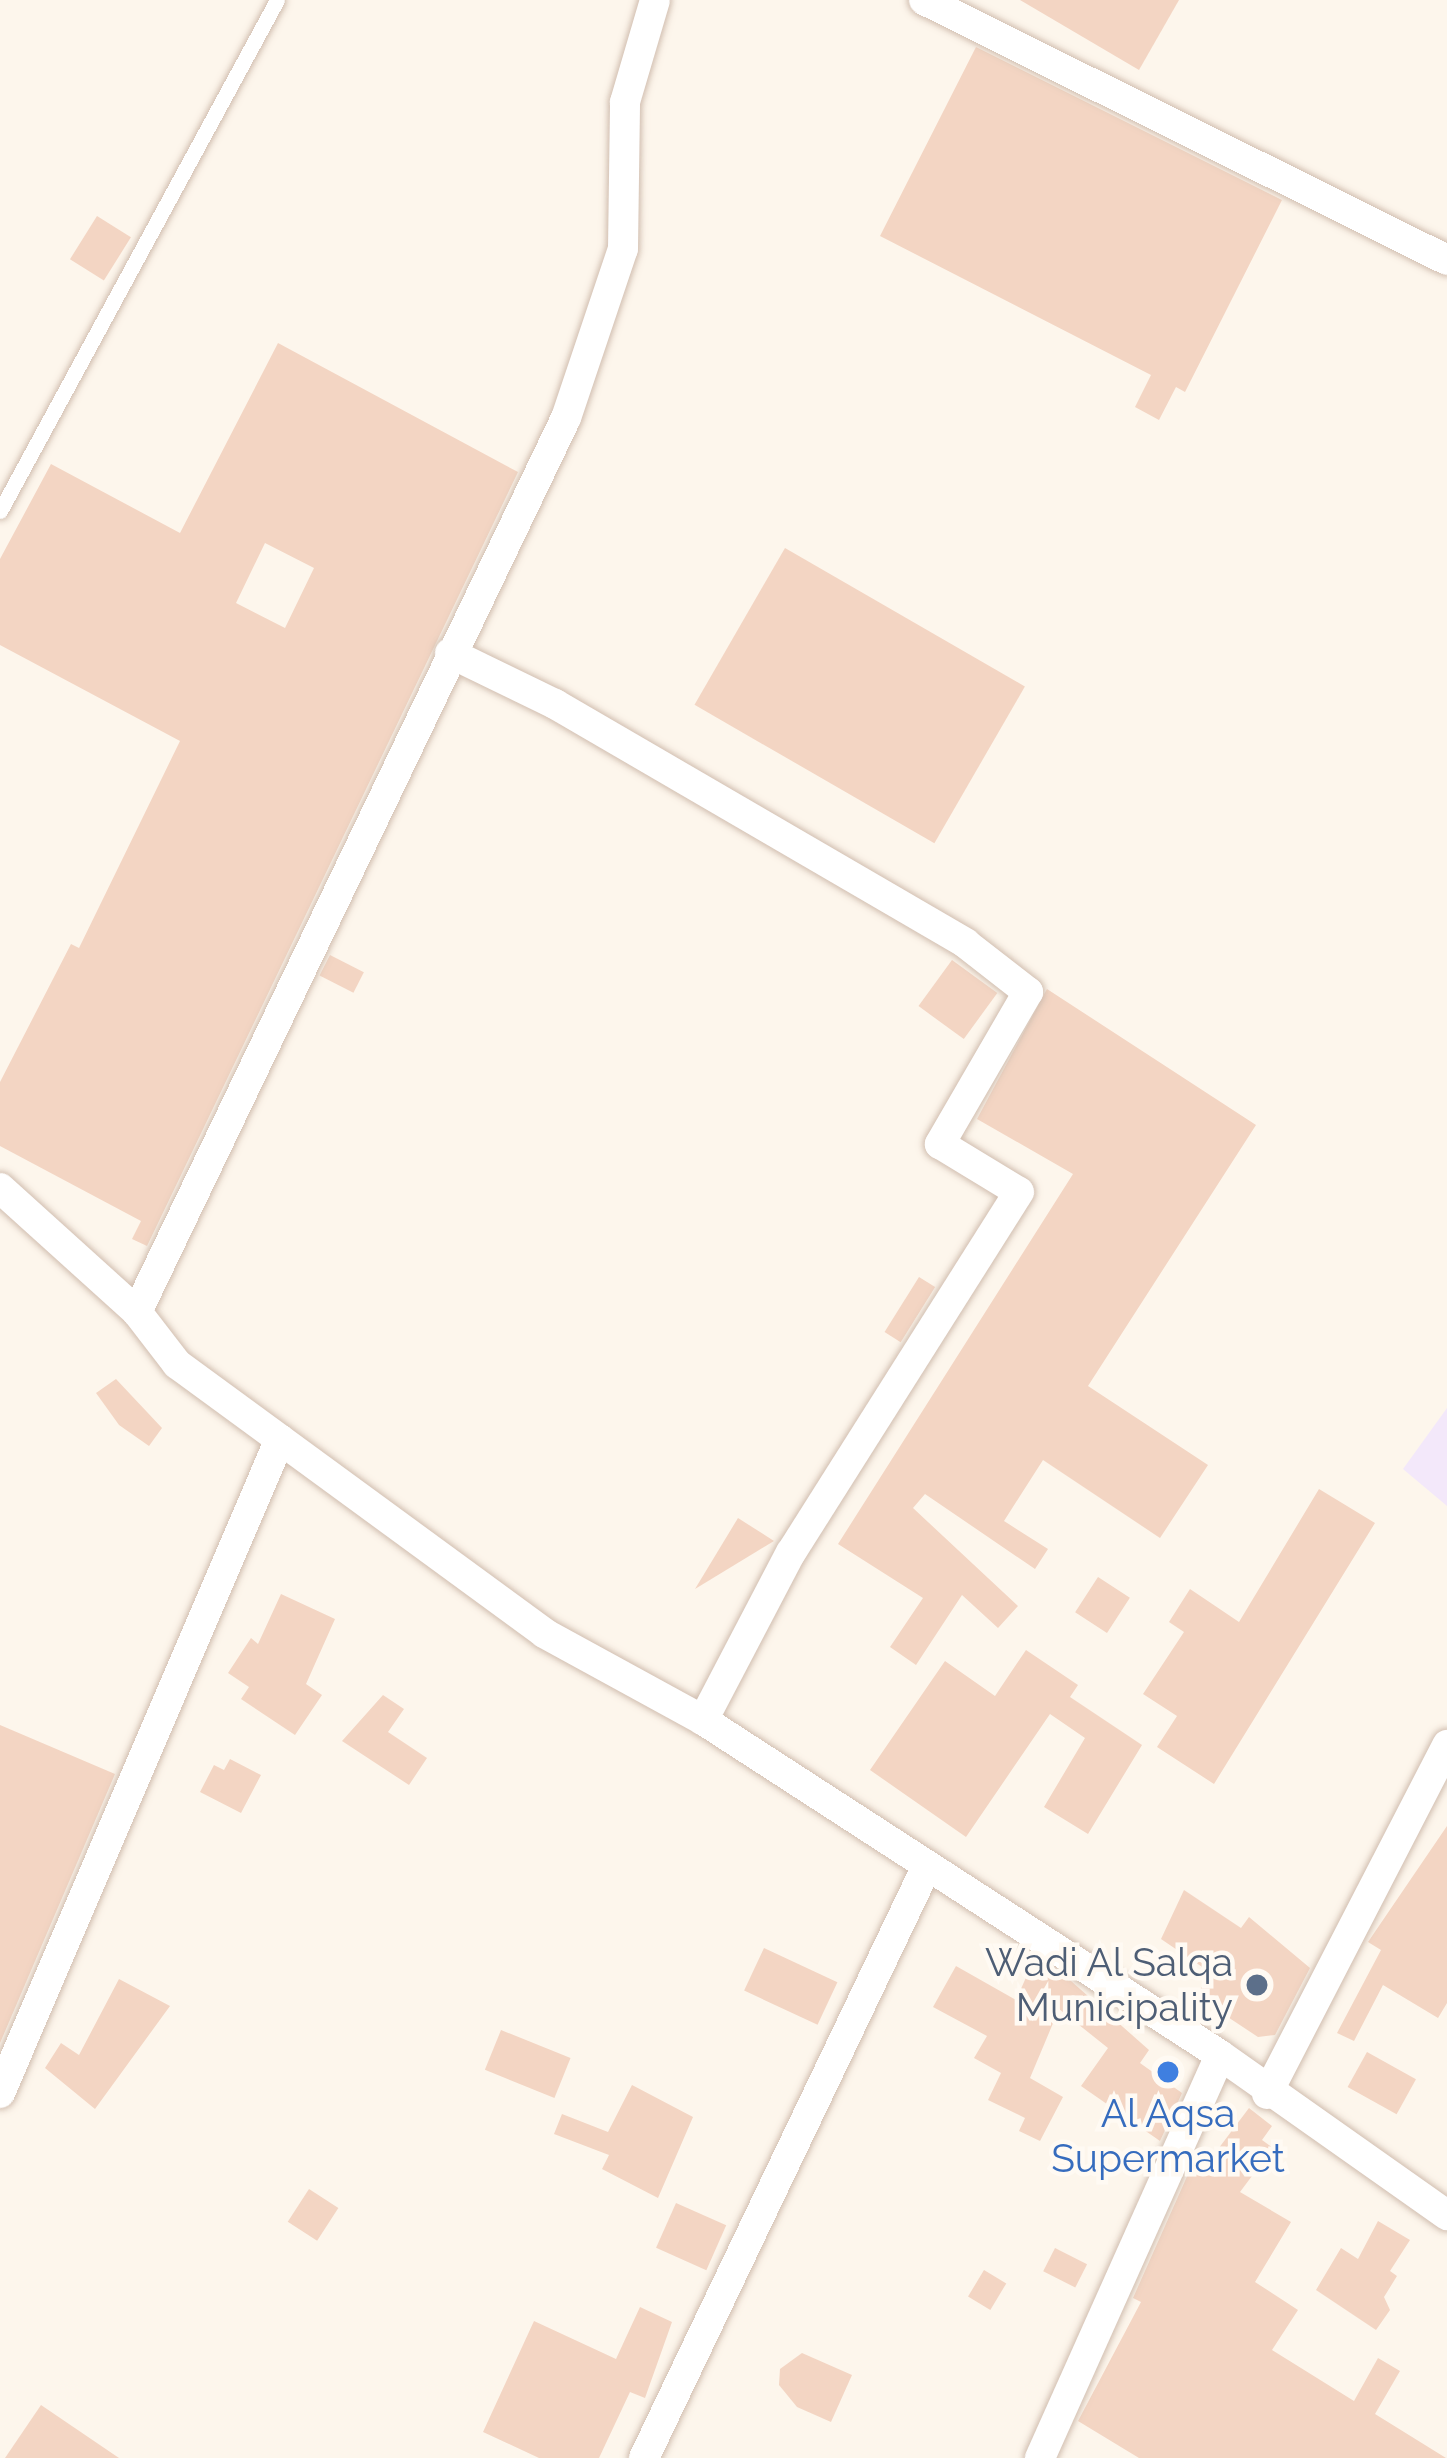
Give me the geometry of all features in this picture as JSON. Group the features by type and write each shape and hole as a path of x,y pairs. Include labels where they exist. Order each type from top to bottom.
{"street":[{"path":"136,1312 566,418 623,249 625,103 655,0"},
{"path":"924,0 1447,260"},
{"path":"450,652 555,704 964,943 1028,992 940,1144 1019,1192 791,1552 703,1720"},
{"path":"0,1187 136,1312 177,1364 544,1633 703,1720 1220,2055 1267,2094 1447,2215"},
{"path":"0,2093 280,1438"},
{"path":"1267,2094 1447,1744"},
{"path":"644,2458 926,1868"},
{"path":"1040,2458 1220,2055"}],"lane":[{"path":"0,511 277,0"}],"shaded area":[{"path":"1447,1408 1447,1506 1403,1469"}],"building":[{"path":"1020,0 1179,0 1139,70"},
{"path":"976,47 1282,200 1185,392 1176,387 1159,420 1135,407 1151,375 880,236"},
{"path":"97,216 131,237 104,280 70,259"},
{"path":"278,343 518,472 147,1246 132,1239 141,1221 0,1146 0,1082 71,944 79,948 180,741 0,645 0,559 51,464 180,533","holes":["265,543 314,568 285,628 236,603"]},
{"path":"785,548 1025,686 934,843 694,705"},
{"path":"330,955 364,972 353,993 320,975"},
{"path":"952,960 997,993 964,1039 918,1006"},
{"path":"1047,989 1256,1125 1088,1386 1208,1465 1160,1538 1043,1460 1004,1521 1048,1549 1035,1569 925,1494 913,1508 1018,1606 998,1628 962,1595 916,1665 890,1647 923,1598 838,1544 1073,1174 977,1119"},
{"path":"919,1277 935,1287 901,1342 885,1332"},
{"path":"116,1379 162,1428 149,1446 119,1425 96,1393"},
{"path":"1319,1489 1375,1523 1214,1784 1157,1747 1177,1716 1143,1694 1184,1632 1169,1622 1190,1589 1239,1622"},
{"path":"738,1518 774,1541 695,1589"},
{"path":"1098,1577 1130,1598 1107,1633 1075,1612"},
{"path":"281,1594 335,1619 306,1684 322,1695 295,1735 241,1699 249,1687 228,1673 251,1638 258,1644"},
{"path":"1026,1650 1078,1685 1070,1697 1142,1745 1088,1834 1044,1807 1085,1738 1050,1714 966,1837 870,1770 945,1661 995,1696"},
{"path":"383,1695 404,1709 388,1732 427,1758 409,1785 342,1741"},
{"path":"0,1725 115,1774 0,2043"},
{"path":"230,1759 261,1775 241,1813 200,1792 214,1765 224,1770"},
{"path":"1447,1826 1447,2003 1438,2018 1383,1985 1354,2041 1337,2033 1381,1950 1368,1942"},
{"name":"Wadi Al Salqa Municipality","path":"1184,1890 1241,1928 1249,1917 1310,1968 1275,2035 1258,2037 1196,1996 1211,1973 1161,1939"},
{"path":"764,1948 837,1982 818,2025 744,1991"},
{"path":"1032,1964 1071,1981 1149,2050 1140,2063 1182,2093 1160,2141 1081,2086 1108,2048 1059,2009 1030,2078 1063,2097 1040,2141 1019,2131 1025,2118 988,2100 1001,2073 974,2058 987,2036 933,2007 956,1966 1016,2000"},
{"path":"119,1979 170,2006 95,2109 45,2068 61,2043 79,2055"},
{"path":"501,2030 571,2058 554,2098 485,2070"},
{"path":"1367,2052 1416,2079 1397,2114 1348,2087"},
{"path":"632,2085 693,2117 658,2198 602,2169 609,2155 554,2134 562,2114 608,2132"},
{"path":"1249,2108 1272,2126 1262,2140 1273,2148 1240,2192 1291,2222 1255,2282 1298,2310 1272,2350 1354,2401 1378,2358 1400,2371 1375,2414 1446,2458 1139,2458 1078,2421 1141,2302 1133,2298 1193,2163 1203,2169"},
{"path":"309,2189 338,2208 317,2241 288,2222"},
{"path":"676,2203 726,2225 706,2270 656,2248"},
{"path":"1378,2221 1410,2240 1390,2271 1397,2276 1384,2297 1390,2310 1376,2330 1316,2290 1341,2248 1358,2259"},
{"path":"1055,2248 1087,2264 1075,2288 1043,2271"},
{"path":"984,2270 1006,2283 990,2310 968,2297"},
{"path":"640,2307 672,2322 645,2398 630,2392 599,2458 539,2458 483,2432 534,2321 616,2359"},
{"path":"802,2353 852,2375 831,2422 797,2407 779,2385 780,2369"},
{"path":"41,2405 119,2458 5,2458"}],"place":[{"name":"Wadi Al Salqa Municipality","path":"1257,1985"},
{"name":"Al Aqsa Supermarket","path":"1168,2072"}]}
